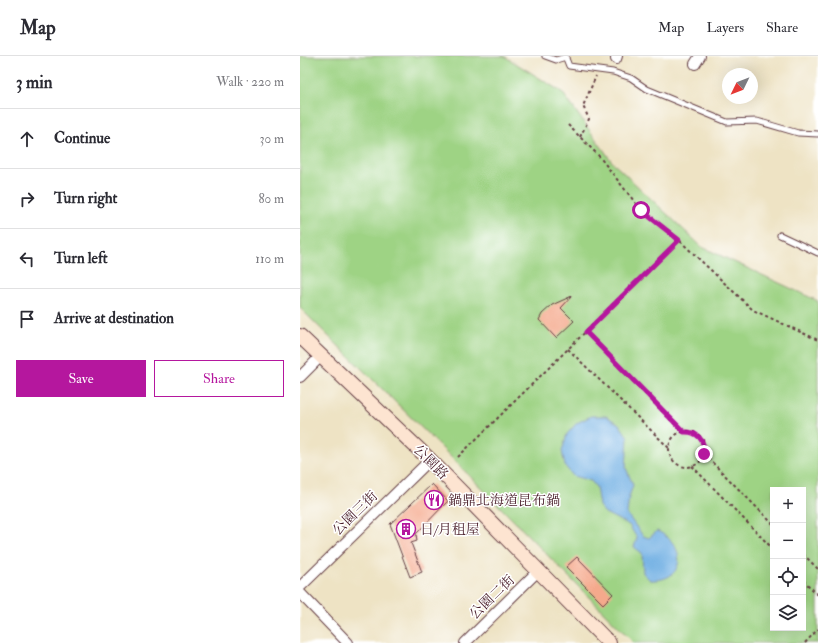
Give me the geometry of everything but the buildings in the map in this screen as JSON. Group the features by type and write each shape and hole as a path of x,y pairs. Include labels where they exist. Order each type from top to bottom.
{"street":[{"name":"公園路","path":"300,336 430,460 609,643"},
{"path":"300,377 321,356"},
{"name":"公園三街","path":"300,587 430,460"},
{"name":"公園二街","path":"465,643 538,571"},
{"path":"300,593 348,643"}],"lane":[{"path":"545,56 556,60 566,57 569,66 613,72 631,78 647,88 727,122 756,120 798,132 818,134"},
{"path":"780,235 818,253"}],"path":[{"path":"580,137 589,119 583,106 599,70"},
{"path":"568,125 598,155 641,210 679,240 753,310 818,340"},
{"path":"458,457 679,240"},
{"path":"586,332 684,432"},
{"path":"568,349 669,448"},
{"path":"684,432 695,434 700,437 704,448 704,454 701,460 692,466 686,467 675,463 669,454 669,448 673,437 684,432"},
{"path":"704,454 772,523"},
{"path":"692,466 770,546"},
{"path":"806,557 818,569"},
{"path":"806,583 818,595"},
{"path":"804,643 818,629"}],"green space":[{"path":"300,56 504,56 562,92 613,163 702,247 818,301 818,643 634,643 443,449 300,308"}],"water":[{"path":"591,416 606,416 619,424 628,437 626,468 633,485 629,497 627,514 643,536 649,538 657,531 667,537 674,544 678,553 679,561 676,569 671,575 662,579 650,580 643,573 642,553 634,547 637,538 629,525 605,513 599,506 596,487 591,481 573,476 565,466 562,451 567,434 577,423"}],"place":[{"name":"鍋鼎北海道昆布鍋","path":"434,500"},
{"name":"日/月租屋","path":"406,529"}],"route":[{"path":"641,210 679,240 586,332 684,432 690,432 700,437 703,442 704,454"}]}
